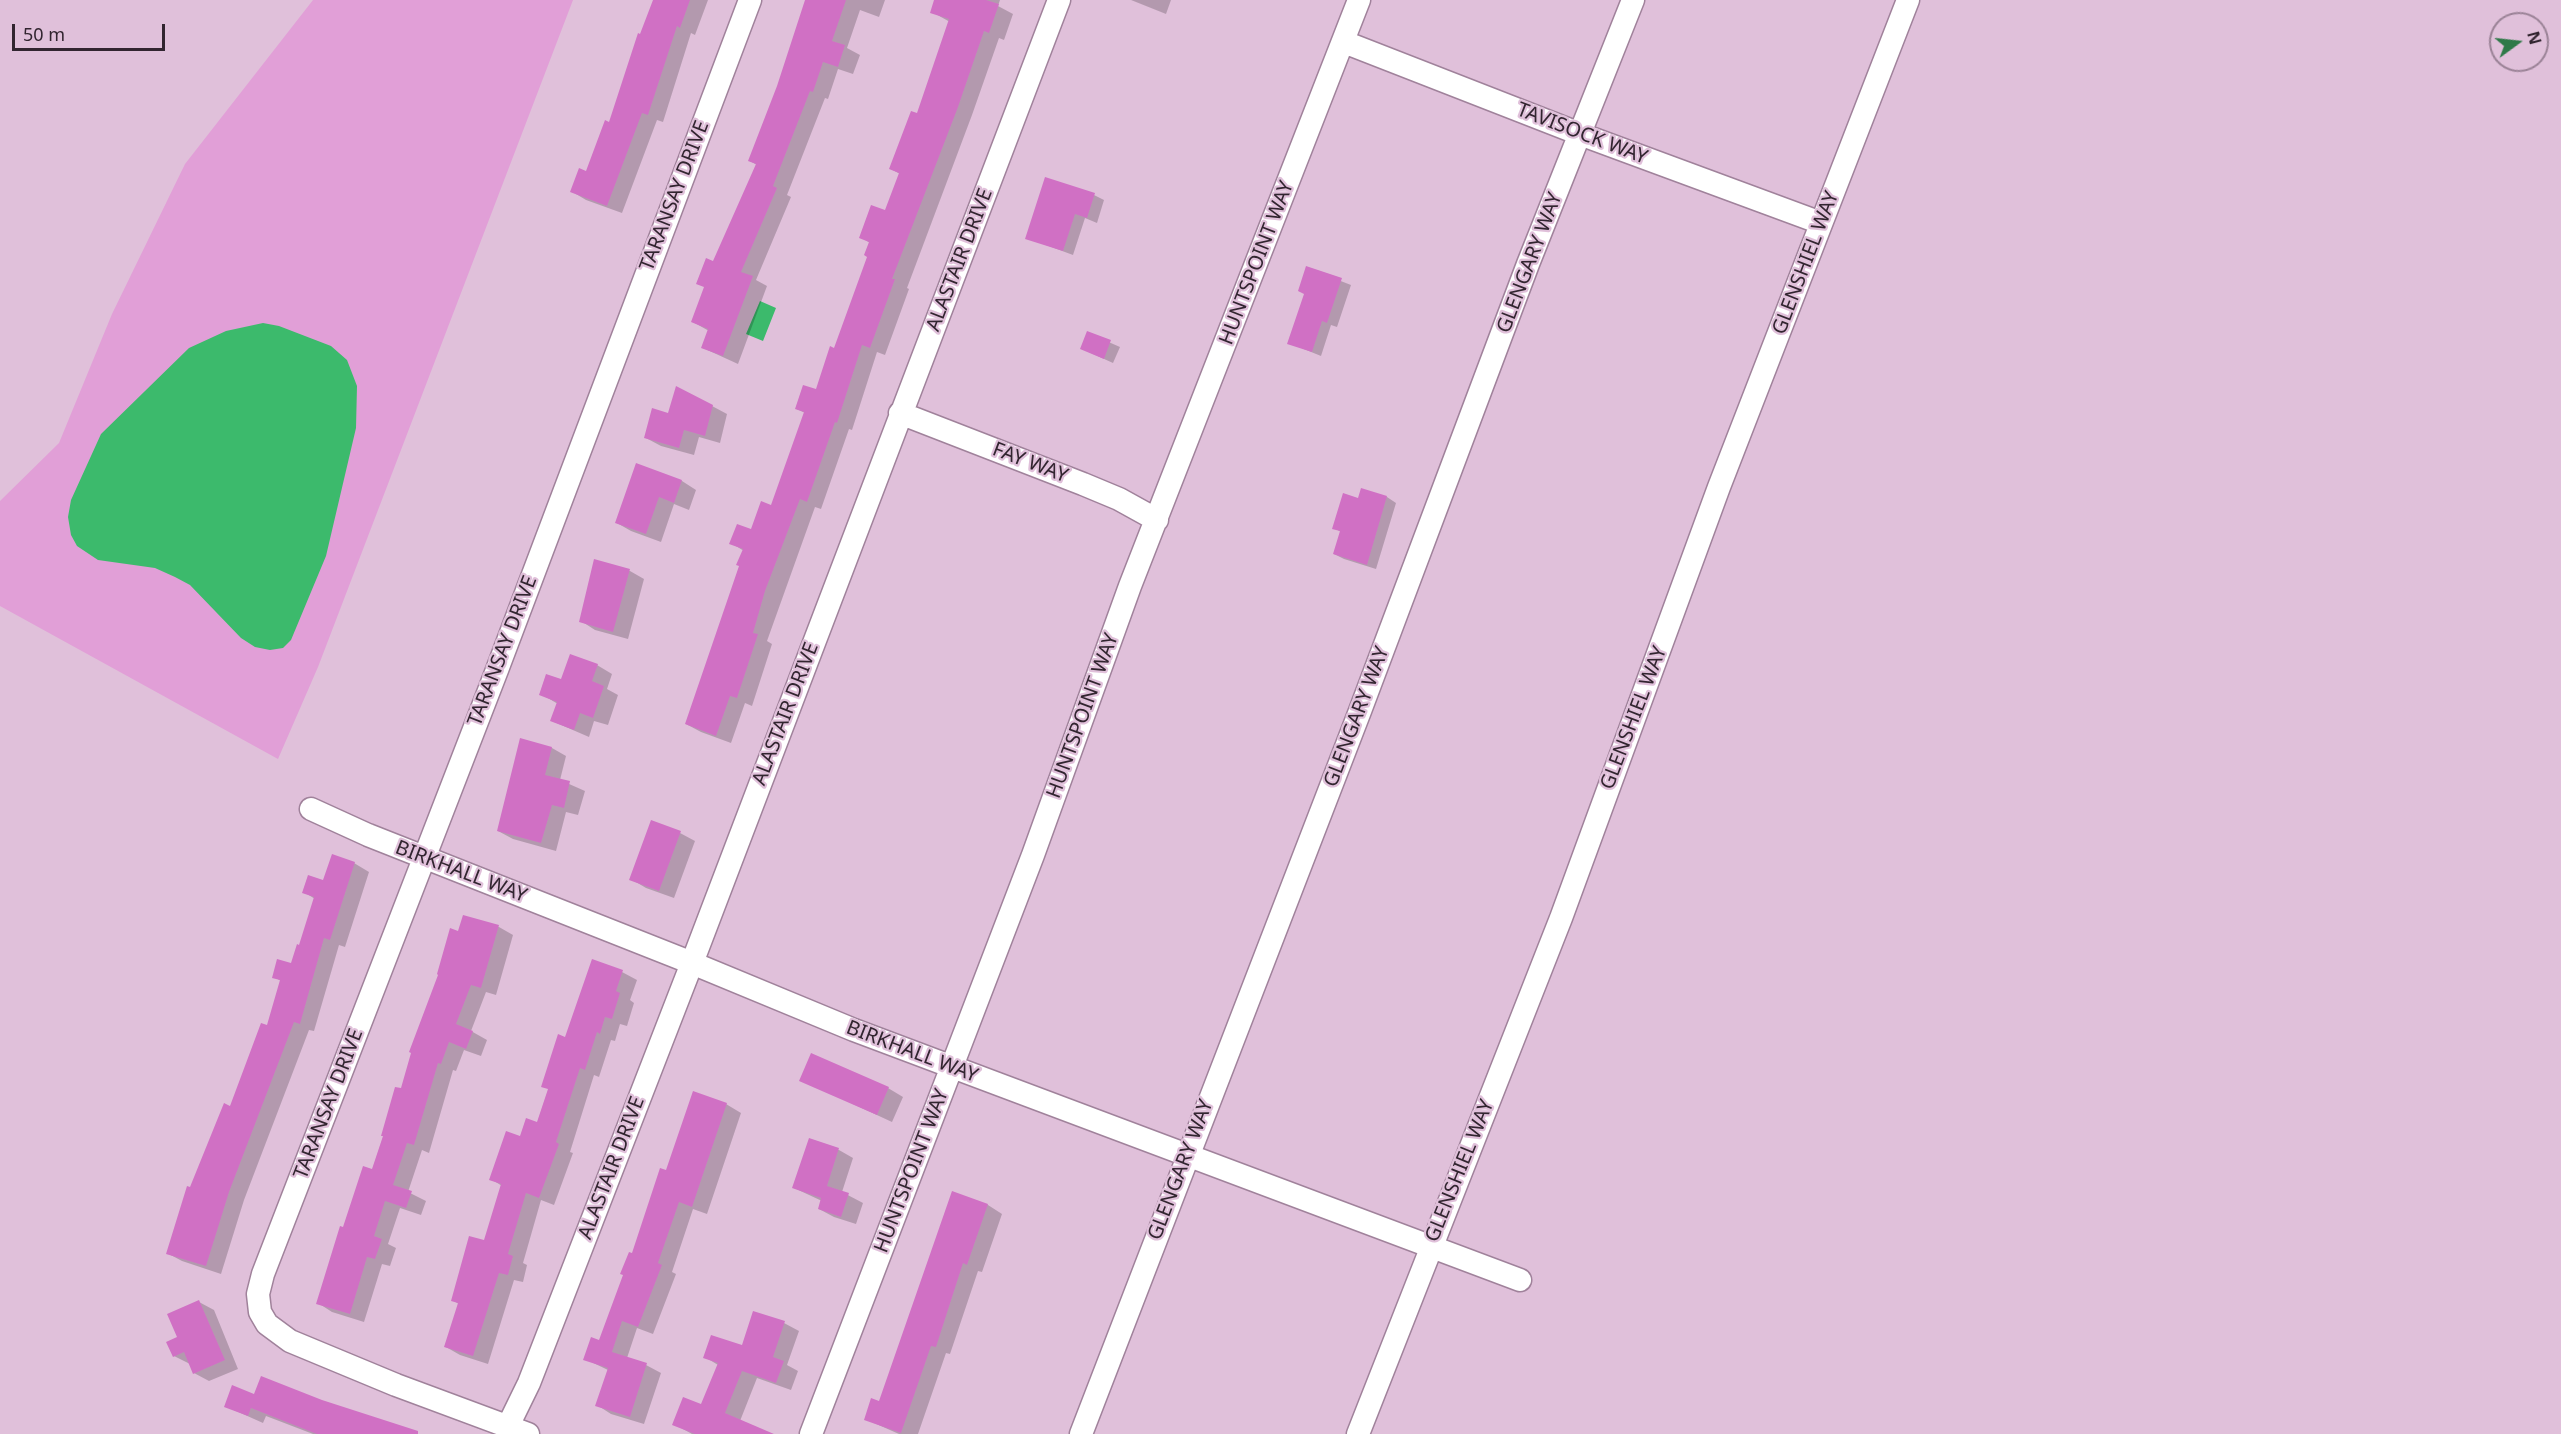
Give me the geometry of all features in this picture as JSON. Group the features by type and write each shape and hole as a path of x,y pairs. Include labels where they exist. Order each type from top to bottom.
{"street":[{"name":"TARANSAY DRIVE","path":"518,1430 290,1341 267,1324 260,1312 258,1301 263,1274 497,670 750,0"},
{"name":"ALASTAIR DRIVE","path":"518,1430 529,1383 692,963 1059,0"},
{"name":"HUNTSPOINT WAY","path":"811,1434 952,1068 1157,520 1359,0"},
{"name":"GLENGARY WAY","path":"1080,1434 1633,0"},
{"name":"GLENSHIEL WAY","path":"1358,1434 1561,918 1719,487 1908,0"},
{"name":"TAVISOCK WAY","path":"1344,42 1580,134 1821,223"},
{"name":"FAY WAY","path":"900,413 1083,484 1119,499 1157,520"},
{"name":"BIRKHALL WAY","path":"311,809 368,836 952,1068 1520,1280"}],"shaded area":[{"path":"313,0 573,0 318,667 278,759 0,606 0,501 59,443 112,314 185,164"},
{"path":"760,301 776,308 763,341 746,334"},
{"path":"263,323 279,326 331,346 347,360 357,386 356,428 326,556 291,640 283,648 270,650 255,647 241,638 190,585 175,577 155,568 98,560 77,546 71,535 68,517 71,500 101,434 189,348 226,331"}],"building":[{"path":"653,0 690,0 680,28 677,26 648,115 642,113 607,206 570,192 579,168 586,171 605,120 609,122 638,33 640,34"},
{"path":"805,0 846,0 832,41 845,45 838,67 823,62 813,92 810,91 773,186 777,188 741,272 753,276 723,356 701,348 708,329 691,322 704,287 696,284 706,258 713,261 756,164 748,161 777,86"},
{"path":"934,0 986,0 999,4 989,33 984,31 958,107 892,279 895,279 870,348 862,345 837,423 835,422 807,502 800,499 765,591 753,633 758,634 737,698 730,696 716,736 685,724 739,566 736,565 743,549 729,544 737,524 751,529 761,501 771,505 804,412 795,409 803,385 816,389 830,346 834,348 867,257 864,255 869,242 859,238 871,205 885,210 899,173 889,169 911,111 917,113 949,19 930,13"},
{"path":"1045,177 1095,193 1087,218 1075,214 1063,251 1025,239"},
{"path":"1306,266 1342,278 1327,323 1322,321 1312,352 1287,344 1304,294 1298,291"},
{"path":"1087,331 1111,340 1104,359 1080,349"},
{"path":"676,386 713,405 705,436 684,430 679,448 644,438 652,408 668,413"},
{"path":"636,463 682,480 674,503 659,497 646,534 615,523"},
{"path":"1361,488 1387,496 1367,565 1333,554 1340,531 1332,529 1343,493 1358,498"},
{"path":"594,559 630,569 613,632 579,622"},
{"path":"570,654 598,664 592,681 604,686 593,718 580,713 574,730 550,721 557,702 539,695 546,674 561,679"},
{"path":"520,738 552,747 545,775 570,781 564,808 552,805 541,843 497,831"},
{"path":"651,820 681,831 659,891 629,880"},
{"path":"332,854 355,862 330,940 324,938 300,1024 294,1022 229,1192 206,1266 166,1254 187,1186 190,1187 224,1103 230,1106 261,1023 267,1025 280,980 272,978 277,959 291,963 297,944 299,945 314,897 302,893 308,875 323,880"},
{"path":"463,915 499,925 481,988 471,985 456,1024 473,1031 466,1049 449,1042 441,1064 438,1063 414,1145 407,1143 393,1185 412,1191 406,1208 385,1201 374,1236 382,1239 375,1259 367,1257 350,1314 316,1304 340,1226 343,1227 363,1166 372,1169 395,1087 401,1088 411,1053 409,1052 438,975 450,928 458,931"},
{"path":"592,959 623,970 616,991 620,993 612,1019 605,1017 600,1034 597,1032 585,1070 580,1068 556,1142 559,1144 539,1198 526,1193 508,1254 513,1256 508,1275 499,1273 473,1356 444,1347 458,1303 451,1301 469,1236 484,1240 501,1184 489,1180 506,1131 520,1136 526,1118 537,1122 548,1089 541,1087 558,1034 565,1037"},
{"path":"811,1053 889,1087 877,1115 799,1081"},
{"path":"693,1091 727,1103 692,1207 679,1202 658,1263 662,1265 638,1327 622,1321 612,1352 647,1363 630,1417 595,1406 608,1368 583,1360 591,1337 599,1340 623,1275 620,1274 629,1252 632,1253 660,1168 666,1170"},
{"path":"809,1138 839,1148 827,1186 849,1193 841,1217 818,1209 821,1198 792,1188"},
{"path":"952,1191 988,1204 967,1265 963,1263 936,1347 931,1346 901,1433 864,1420 871,1398 879,1401"},
{"path":"199,1300 225,1360 193,1374 184,1352 173,1357 166,1342 177,1337 167,1314"},
{"path":"753,1311 785,1321 773,1357 784,1361 776,1383 742,1371 725,1413 774,1434 695,1434 672,1425 683,1397 701,1404 718,1363 703,1358 711,1335 742,1345"},
{"path":"261,1376 322,1400 418,1431 418,1434 317,1434 251,1408 248,1416 224,1407 232,1385 254,1394"}]}
